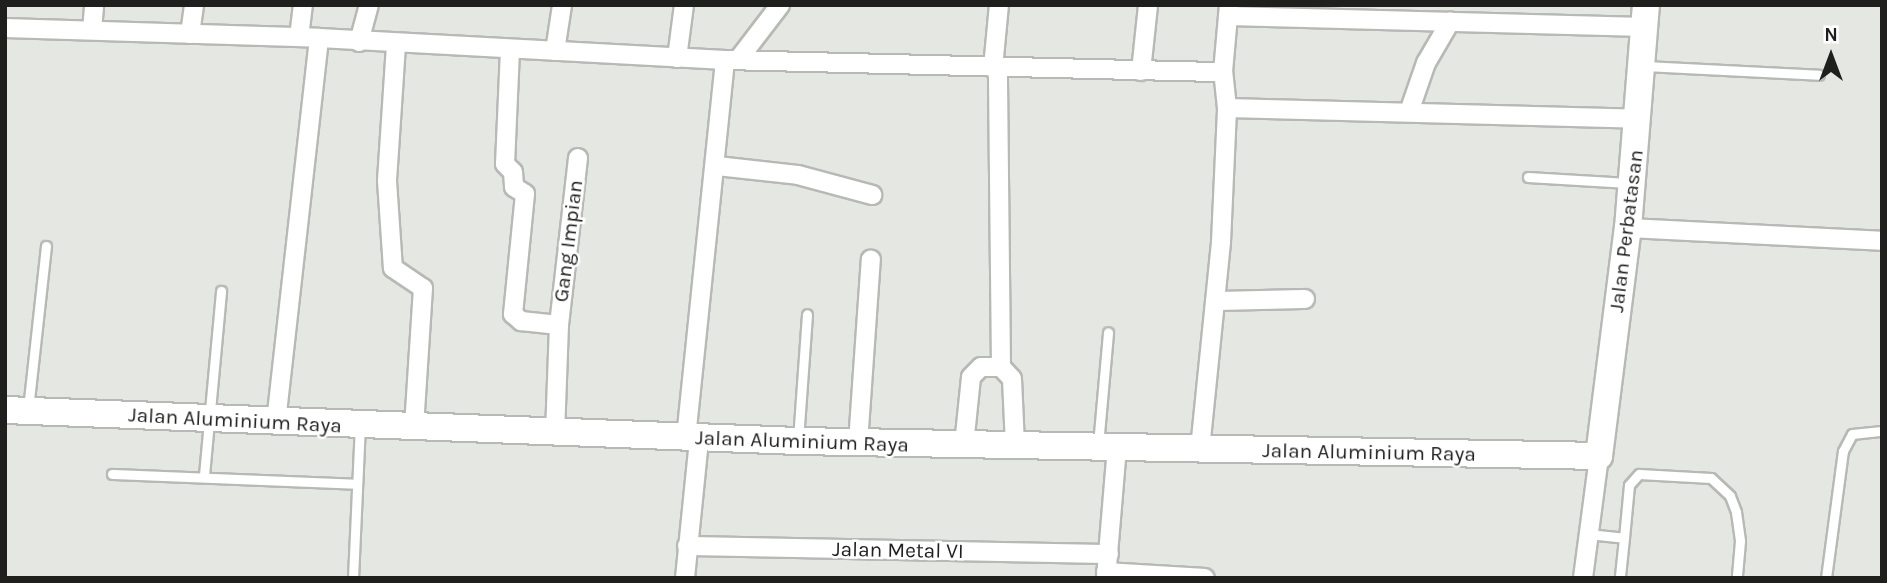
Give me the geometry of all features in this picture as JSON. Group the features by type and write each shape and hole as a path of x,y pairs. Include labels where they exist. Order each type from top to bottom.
{"street":[{"path":"92,30 94,5"},
{"path":"190,34 194,5"},
{"path":"299,37 303,5"},
{"path":"359,42 369,5"},
{"path":"555,51 562,5"},
{"path":"677,58 684,5"},
{"path":"685,578 692,438 717,166 732,60 780,5"},
{"path":"999,5 996,68 1001,367 1012,379 1015,446"},
{"path":"1141,71 1147,5"},
{"path":"1200,449 1216,302 1227,108 1223,72 1228,11 1450,22 1645,16"},
{"name":"Jalan Perbatasan","path":"1598,456 1628,228 1644,66 1645,16"},
{"path":"1409,112 1426,63 1450,22"},
{"path":"5,28 299,37 396,45 732,60 1223,72"},
{"path":"275,422 319,38"},
{"path":"396,45 387,181 393,268 423,288 414,428"},
{"path":"510,50 505,164 512,171 514,187 525,194 513,314 521,321 559,325"},
{"path":"1227,108 1639,119"},
{"name":"Gang Impian","path":"555,434 559,325 578,158"},
{"path":"717,166 798,175 872,195"},
{"path":"1628,228 1882,241"},
{"path":"858,443 871,259"},
{"path":"1216,302 1305,299"},
{"path":"964,445 971,377 981,367 1001,367"},
{"name":"Jalan Aluminium Raya","path":"17,410 555,434 858,443 1598,456"},
{"path":"1107,447 1107,568"},
{"path":"1583,578 1598,456"},
{"name":"Jalan Metal VI","path":"687,546 1107,568 1205,578"}],"lane":[{"path":"1644,66 1819,75"},
{"path":"1528,177 1632,183"},
{"path":"17,410 46,246"},
{"path":"204,475 220,291"},
{"path":"798,441 807,314"},
{"path":"1107,447 1108,332"},
{"path":"353,578 360,426"},
{"path":"1826,578 1843,451 1852,434 1882,431"},
{"path":"112,474 204,475 357,484"},
{"path":"1620,576 1629,485 1639,474 1711,478 1730,496 1737,512 1740,541 1737,578"},
{"path":"1588,534 1624,538"}]}
